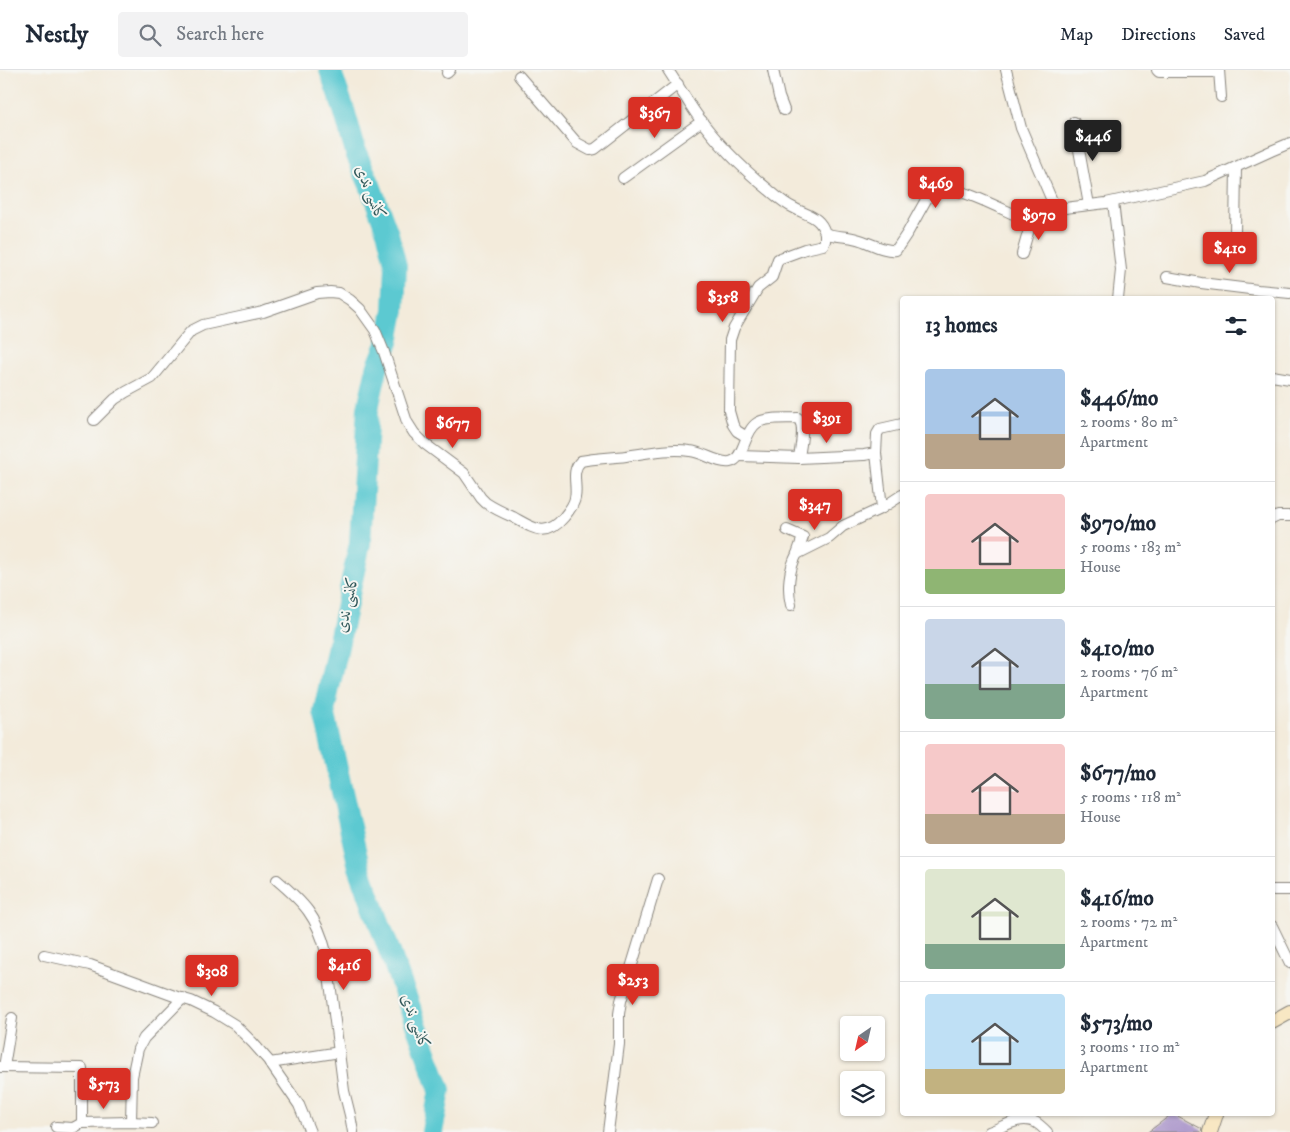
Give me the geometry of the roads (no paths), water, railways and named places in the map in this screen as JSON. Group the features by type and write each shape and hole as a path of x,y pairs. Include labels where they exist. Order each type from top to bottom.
{"main road":[{"path":"1275,1020 1290,1012"},
{"path":"1210,1132 1215,1116"}],"street":[{"path":"668,70 696,115 727,150 769,190 793,208 807,213 816,219 823,225 825,233 824,245 805,249 778,259 772,277 758,288 734,328 730,340 729,411 737,431 747,437"},
{"path":"773,70 784,110"},
{"path":"1006,70 1022,128 1056,210"},
{"path":"1157,70 1159,72 1219,71 1221,97"},
{"path":"519,76 577,143 590,150 594,149 678,84"},
{"path":"623,178 702,120"},
{"path":"1074,122 1089,205"},
{"path":"825,233 832,236 858,239 890,251 896,250 932,189 938,186 952,189 1031,222 1056,210 1113,202 1205,181 1290,143"},
{"path":"1235,234 1236,167"},
{"path":"1113,202 1121,270 1118,296"},
{"path":"1022,254 1031,222"},
{"path":"1167,277 1290,293"},
{"path":"94,420 115,399 152,378 191,331 203,325 263,312 307,296 330,292 339,293 360,308 375,330 407,422 414,433 425,444 464,473 486,503 528,526 548,530 556,526 564,517 573,505 576,497 575,470 581,461 666,451 692,451 728,463 737,460 754,424 761,421 798,418 801,421 802,428 800,458"},
{"path":"1275,376 1290,379"},
{"path":"882,508 876,453 876,434 880,429 900,424"},
{"path":"739,456 800,458 876,453"},
{"path":"797,554 829,538 843,526 882,508 900,496"},
{"path":"1275,518 1290,516"},
{"path":"787,530 803,537 790,575 791,605"},
{"path":"608,1132 619,1044 621,1001 658,879"},
{"path":"277,880 293,893 308,910 322,934 344,1091 353,1132"},
{"path":"1275,890 1290,890"},
{"path":"1275,932 1290,963"},
{"path":"44,955 90,965 191,1000 235,1025 270,1063 299,1105 310,1132"},
{"path":"131,1122 132,1077 138,1049 144,1038 184,998"},
{"path":"12,1018 2,1067 82,1068 82,1123"},
{"path":"270,1063 340,1052"},
{"path":"989,1132 1020,1119 1036,1122 1047,1132"},
{"path":"56,1127 73,1128 82,1123 152,1123"}],"waterway":[{"name":"کانسی ندی","path":"330,70 356,153 388,234 396,266 394,310 388,342 377,368 368,408 360,543 324,711 359,867 440,1090 432,1132"}]}
